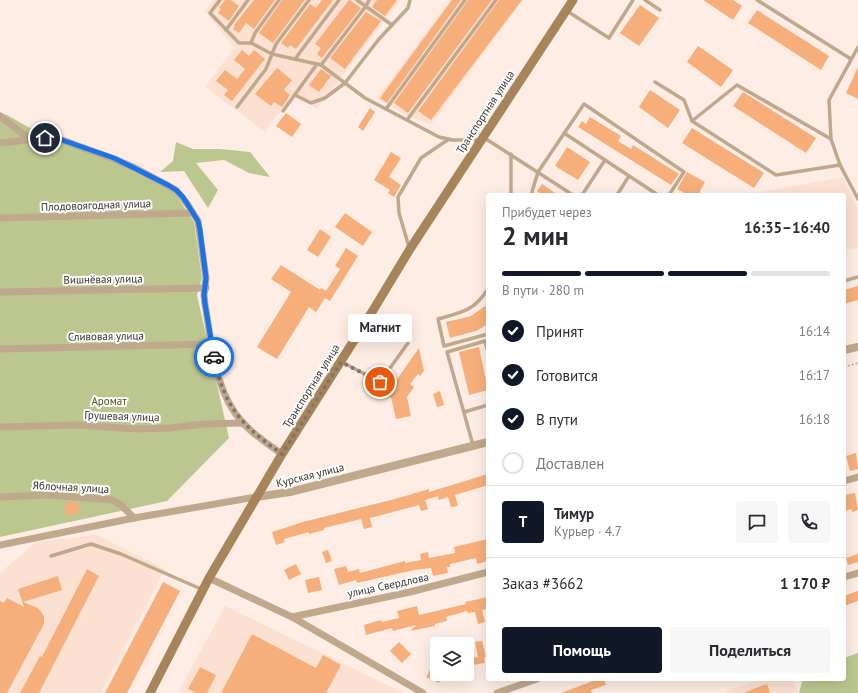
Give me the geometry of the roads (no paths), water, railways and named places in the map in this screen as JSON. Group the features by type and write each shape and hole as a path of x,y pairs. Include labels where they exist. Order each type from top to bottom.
{"main road":[{"name":"Транспортная улица","path":"150,693 202,590 282,454 341,362 410,249 573,0"}],"street":[{"path":"0,116 32,140"},
{"path":"0,143 45,138 59,139 114,158 176,190 198,221 206,278 204,295 205,304 219,379 223,392 243,423 282,454"},
{"name":"Плодовоягодная улица","path":"0,218 193,213"},
{"name":"Вишнёвая улица","path":"0,292 206,288"},
{"name":"Сливовая улица","path":"0,349 212,344"},
{"path":"846,350 858,347"},
{"name":"Грушевая улица","path":"0,427 76,425 137,429 243,423"},
{"name":"Курская улица","path":"0,544 134,518 290,492 486,442"},
{"path":"846,480 858,477"},
{"name":"Яблочная улица","path":"0,497 48,495 113,500 120,504 134,518"},
{"name":"улица Свердлова","path":"292,617 410,592 486,573"},
{"path":"846,576 858,573"},
{"path":"209,578 292,617 423,693"},
{"path":"497,693 506,692 532,681"}],"lane":[{"path":"220,0 210,13 239,43 250,43 272,54 319,64 365,98 439,137 449,139 482,138 511,154 570,193"},
{"path":"226,30 248,0"},
{"path":"250,43 255,33 279,0"},
{"path":"237,107 266,69 276,44 309,0"},
{"path":"295,59 339,0"},
{"path":"357,0 392,25"},
{"path":"283,111 301,84 366,6 369,0"},
{"path":"295,95 311,103 325,98 345,83 379,38 408,8 410,0"},
{"path":"386,109 465,0"},
{"path":"407,120 496,0"},
{"path":"567,10 609,38 633,0"},
{"path":"645,0 660,10"},
{"path":"757,0 852,57"},
{"path":"858,47 829,100 831,139 840,165 858,199"},
{"path":"852,57 858,54"},
{"path":"656,82 684,100 692,120 776,175 840,165"},
{"path":"692,120 737,85 831,139"},
{"path":"532,193 538,172 584,104 684,172 670,193"},
{"path":"564,134 655,193"},
{"path":"410,249 399,213 398,197 421,158 449,139"},
{"path":"510,193 511,154"},
{"path":"583,193 605,160"},
{"path":"618,193 630,176"},
{"path":"846,280 858,277"},
{"path":"486,292 480,301 468,310 438,319 444,346 486,335"},
{"path":"473,445 447,352 486,341"},
{"path":"341,362 380,382 408,343"},
{"path":"464,412 486,406"},
{"path":"51,556 91,544 121,554 202,590"}],"place":[{"name":"Магнит","path":"380,382"}],"park label":[{"name":"Аромат","path":"109,401"}]}
